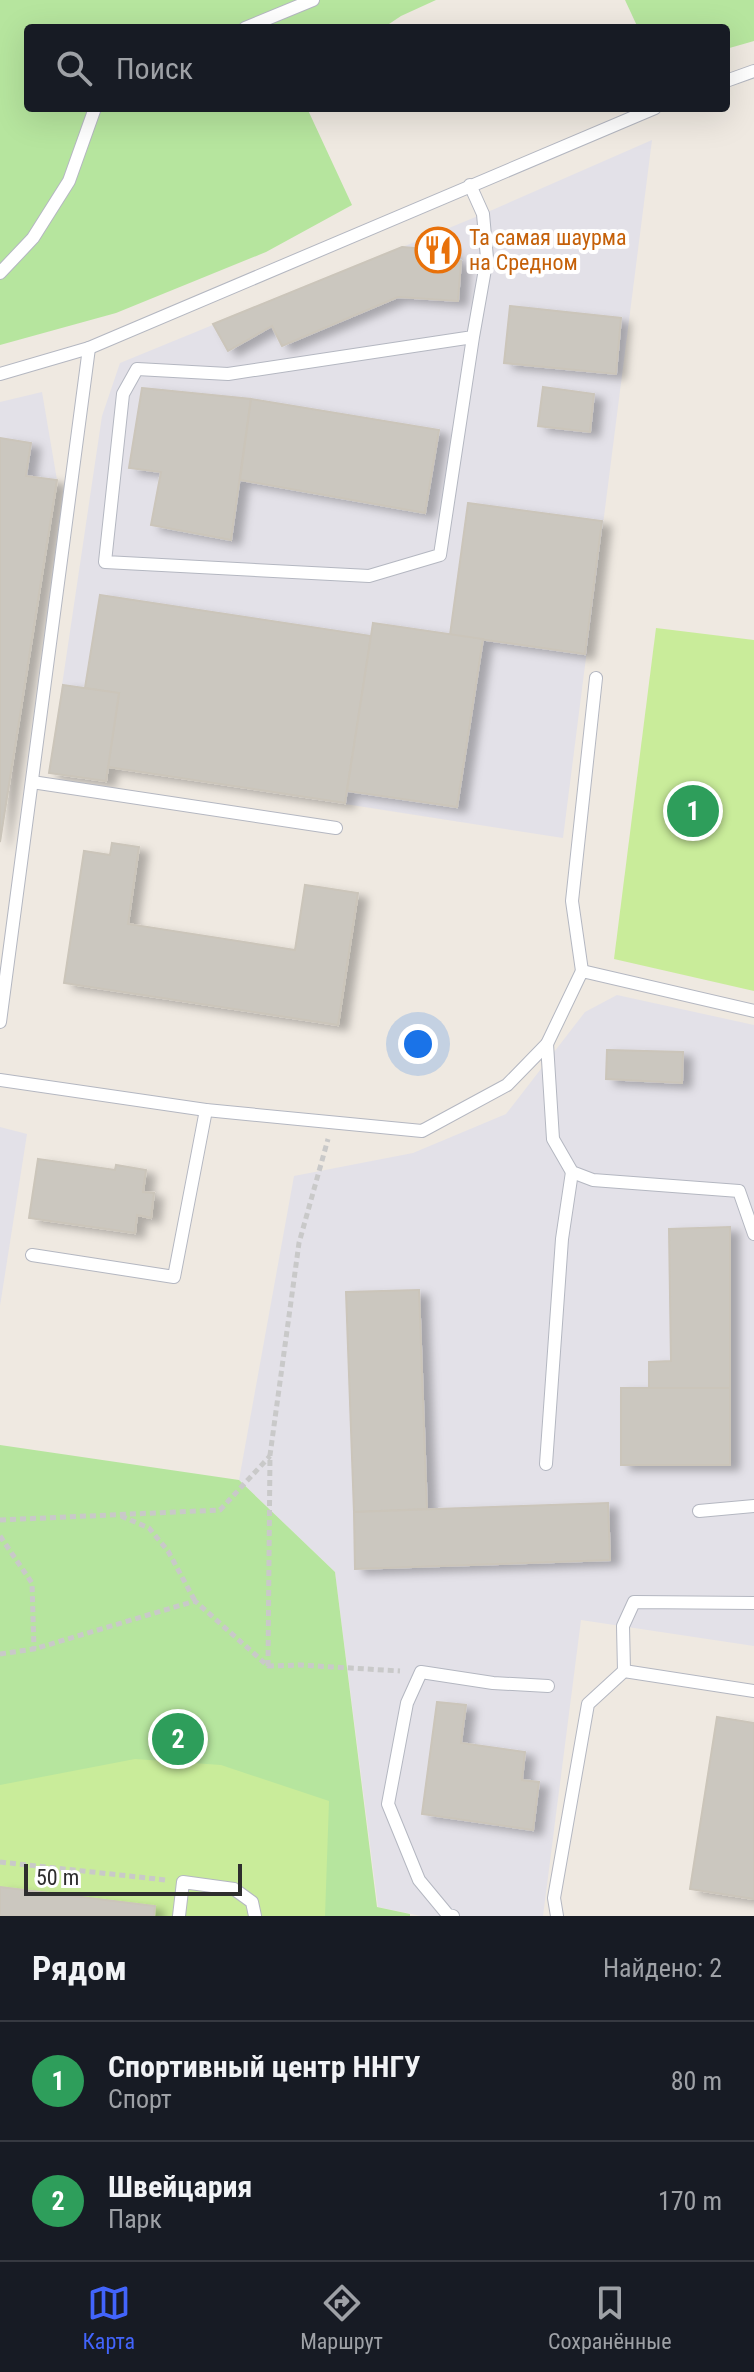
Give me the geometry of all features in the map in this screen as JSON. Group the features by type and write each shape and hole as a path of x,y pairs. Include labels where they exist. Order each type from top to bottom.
{"lane":[{"path":"255,24 313,0"},
{"path":"730,80 754,71"},
{"path":"0,273 33,238 69,181 94,112"},
{"path":"0,374 89,348 645,112"},
{"path":"470,185 483,214 487,258 440,555 369,576 105,562 123,394 137,369 228,374 473,337"},
{"path":"0,1022 89,348"},
{"path":"0,1080 206,1110 422,1131 507,1085 547,1044 582,971 572,901 596,678"},
{"path":"32,782 336,828"},
{"path":"582,971 754,1011"},
{"path":"546,1464 562,1239 572,1172 553,1139 547,1044"},
{"path":"32,1255 174,1277 206,1110"},
{"path":"572,1172 593,1180 739,1191 754,1234"},
{"path":"699,1511 754,1506"},
{"path":"557,1916 554,1898 588,1704 624,1671 623,1626 634,1602 754,1603"},
{"path":"624,1671 754,1691"},
{"path":"453,1916 448,1915 419,1880 388,1804 407,1703 421,1672 493,1683 548,1686"},
{"path":"179,1916 183,1882 234,1889 252,1902 255,1916"}],"path":[{"path":"268,1666 270,1455 299,1243 333,1122"},
{"path":"0,1520 220,1510 270,1455"},
{"path":"116,1514 149,1528 168,1551 195,1601 268,1666 421,1672"},
{"path":"0,1536 32,1583 34,1649"},
{"path":"0,1654 34,1649 195,1601"},
{"path":"0,1862 183,1882"}],"shaded area":[{"path":"652,140 563,838 109,767 106,781 49,773 102,416 120,363 483,214"},
{"path":"42,392 57,480 0,842 0,402"},
{"path":"617,995 754,1025 754,1646 581,1620 543,1916 421,1916 378,1907 335,1572 239,1480 294,1176 413,1153 506,1114 585,1012"},
{"path":"0,1127 27,1134 0,1306"}],"green space":[{"path":"0,0 436,0 389,24 24,24 24,112 309,112 352,205 266,252 116,313 0,345"},
{"path":"625,0 754,0 754,41 730,48 730,24 636,24"},
{"path":"656,628 754,640 754,991 614,959"},
{"path":"0,1445 239,1480 335,1572 377,1907 410,1916 0,1916"},
{"path":"135,1759 221,1765 329,1801 325,1916 0,1916 0,1785"}],"building":[{"path":"402,247 452,251 452,260 461,261 458,301 398,297 282,346 272,326 228,351 213,324"},
{"path":"510,306 621,318 616,374 504,363"},
{"path":"543,387 594,394 590,432 538,426"},
{"path":"142,388 251,399 231,540 151,525 161,472 129,468"},
{"path":"251,399 439,430 425,513 240,480"},
{"path":"0,438 31,443 26,476 57,480 0,842"},
{"path":"468,503 602,521 585,654 450,635"},
{"path":"100,595 371,636 345,803 108,767 119,693 85,688"},
{"path":"373,623 483,639 457,807 347,791"},
{"path":"63,685 119,693 106,781 49,773"},
{"path":"112,843 139,847 128,924 295,950 305,885 358,893 338,1025 64,983 84,851 110,855"},
{"path":"607,1050 683,1052 682,1083 606,1079"},
{"path":"38,1159 115,1170 116,1165 146,1170 143,1192 154,1193 151,1218 137,1215 135,1233 29,1218"},
{"path":"730,1227 730,1388 649,1389 649,1362 671,1361 669,1229"},
{"path":"419,1290 427,1509 354,1512 346,1292"},
{"path":"621,1388 730,1388 730,1465 621,1465"},
{"path":"608,1503 610,1560 355,1569 354,1512"},
{"path":"437,1702 466,1705 461,1743 525,1752 522,1780 539,1782 533,1830 422,1814"},
{"path":"717,1717 754,1723 754,1899 690,1889"},
{"path":"0,1887 155,1906 154,1916 0,1916"}],"place":[{"name":"Та самая шаурма на Средном","path":"438,250"},
{"name":"Спортивный центр ННГУ","path":"693,811"},
{"name":"Швейцария","path":"178,1739"}]}
